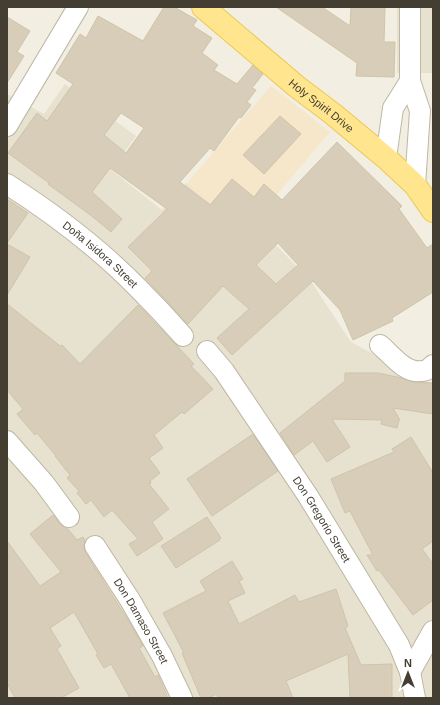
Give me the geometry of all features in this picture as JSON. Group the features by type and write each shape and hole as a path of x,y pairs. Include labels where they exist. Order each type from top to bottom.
{"main road":[{"name":"Holy Spirit Drive","path":"203,7 296,86 333,114 386,158 415,184 433,211"}],"street":[{"path":"7,126 78,7"},
{"path":"410,7 410,81 420,111 415,184"},
{"path":"386,158 393,108 410,81"},
{"name":"Doña Isidora Street","path":"7,184 38,204 89,244 138,288 183,336"},
{"path":"380,344 405,368 414,372 424,371 433,365"},
{"name":"Don Gregorio Street","path":"207,351 224,371 308,496 399,645 410,672 415,698"},
{"path":"7,441 44,482 69,517"},
{"name":"Don Damaso Street","path":"94,546 130,600 162,656 182,698"},
{"path":"410,672 433,630"}],"shaded area":[{"path":"397,7 433,7 433,73 397,73"},
{"path":"65,84 136,136 111,170 162,210 186,183 246,231 260,229 310,280 351,342 433,386 433,698 7,698 7,94 44,114"},
{"path":"271,86 330,132 246,231 186,184"}],"building":[{"path":"164,7 174,7 197,20 193,26 212,38 202,53 218,65 214,70 237,84 253,65 263,74 252,88 256,90 247,102 251,105 241,118 239,117 214,151 210,148 180,182 210,205 232,179 254,197 264,184 282,200 337,142 402,206 399,209 427,248 433,244 433,292 392,318 393,321 353,340 340,310 313,281 232,355 217,338 249,309 223,286 188,324 145,278 152,271 128,247 167,209 110,168 92,192 122,219 111,232 8,153 37,113 47,121 73,84 56,73 80,34 86,38 98,16 143,41","holes":["121,113 144,128 126,153 104,135","278,243 298,265 276,284 256,265"]},
{"path":"276,7 322,7 350,26 351,7 385,7 384,42 395,42 394,77 356,76 357,63"},
{"path":"7,17 30,31 17,52 24,56 7,83"},
{"path":"280,116 301,134 264,174 243,155"},
{"path":"7,199 28,213 7,243"},
{"path":"7,244 30,257 7,295"},
{"path":"7,304 60,346 62,345 80,364 138,305 194,364 191,366 213,389 184,414 182,412 154,435 163,448 149,458 160,473 150,481 151,483 149,484 169,509 152,522 163,539 137,556 129,544 138,539 112,510 104,517 91,500 86,504 77,493 79,491 67,478 70,475 56,456 37,433 35,435 17,414 23,409 7,390"},
{"path":"345,373 378,373 413,382 433,383 433,414 393,408 400,420 397,428 381,424 382,420 332,419 350,447 327,462 313,441 294,455 280,433 345,381"},
{"path":"253,434 278,471 212,516 187,479"},
{"path":"411,437 433,473 433,541 422,549 433,564 433,600 413,615 379,570 377,571 367,555 373,555 350,511 345,513 331,479 394,452 392,449"},
{"path":"53,515 77,540 83,537 85,540 85,552 143,646 139,648 155,677 158,675 168,698 130,698 111,664 104,668 96,655 98,654 74,612 50,628 61,646 57,649 79,688 61,698 15,698 7,683 7,541 40,586 61,572 30,534"},
{"path":"207,517 221,538 219,539 220,540 176,568 161,546"},
{"path":"232,561 243,579 239,581 245,593 228,601 239,624 295,595 299,602 336,589 348,626 345,628 361,665 392,664 392,698 350,698 348,654 286,681 293,698 218,698 217,694 208,698 201,698 182,653 184,653 163,613 206,591 200,581"}]}
